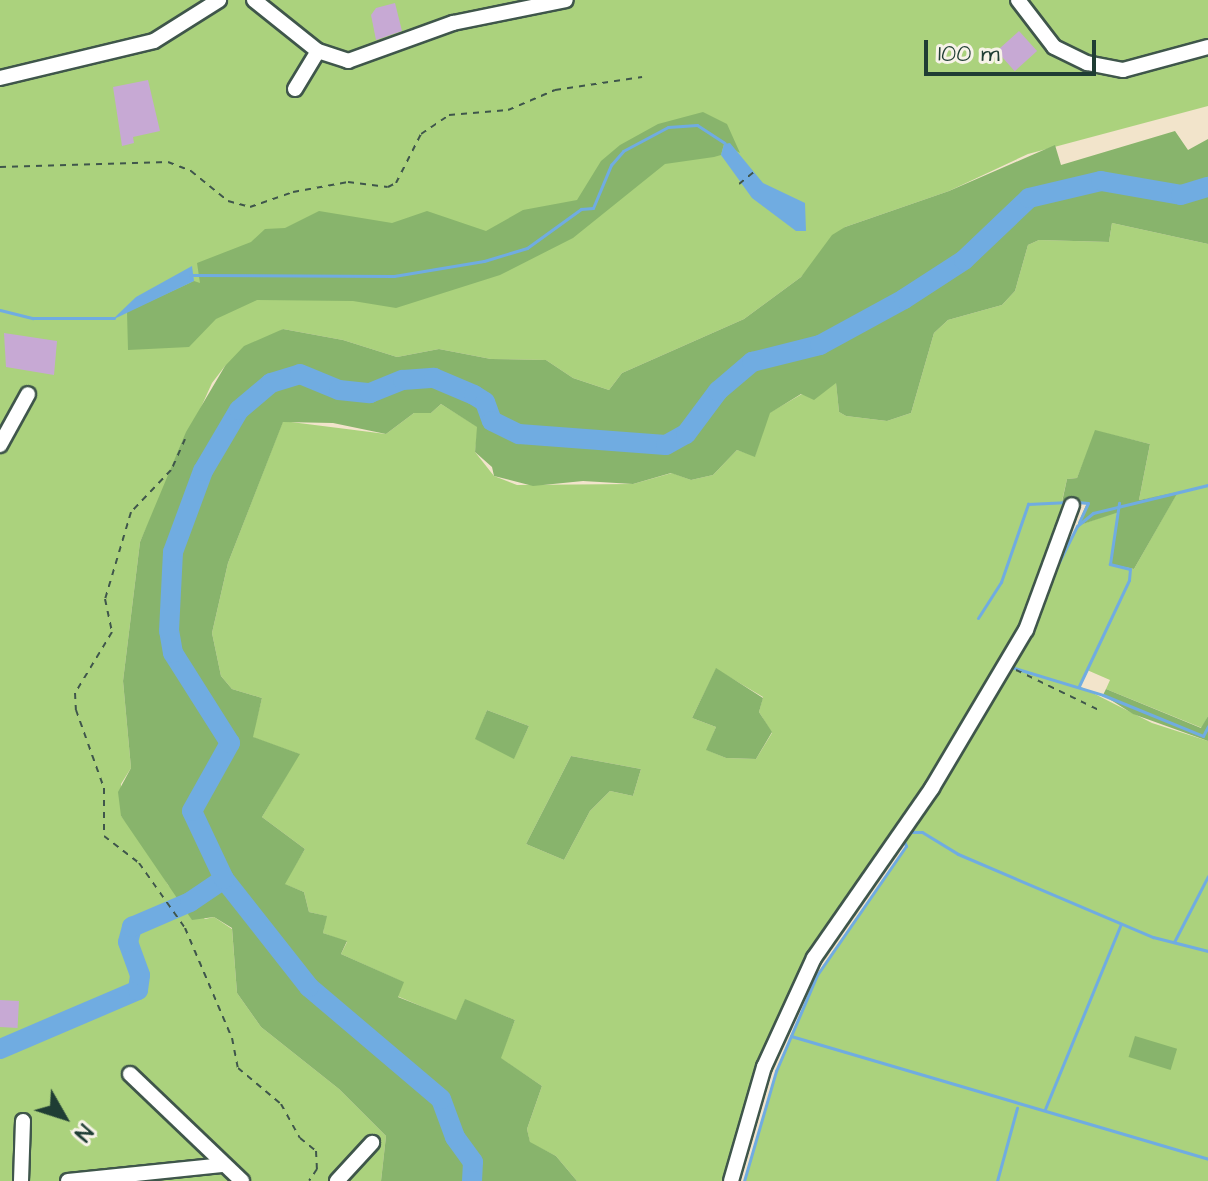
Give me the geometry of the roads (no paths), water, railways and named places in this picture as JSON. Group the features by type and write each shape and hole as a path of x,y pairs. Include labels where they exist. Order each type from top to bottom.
{"street":[{"path":"0,78 154,41 219,0"},
{"path":"254,0 318,51 361,60 419,34 566,0"},
{"path":"487,16 490,0"},
{"path":"1018,0 1054,47 1087,63 1123,70 1208,47"},
{"path":"295,89 318,51"},
{"path":"0,445 28,394"},
{"path":"731,1181 764,1067 814,958 932,788 1003,668 1044,588 1072,505"},
{"path":"130,1074 242,1181"},
{"path":"21,1181 23,1121"},
{"path":"337,1181 372,1143"},
{"path":"68,1181 224,1165"}],"water":[{"path":"730,143 763,183 805,203 806,231 796,231 752,198 721,155 724,144"},
{"path":"192,266 194,281 112,320 136,297"}],"waterway":[{"path":"190,275 394,276 484,261 527,248 581,209 593,208 611,165 623,151 668,127 697,125 725,143"},
{"path":"472,1181 473,1162 455,1137 441,1099 309,987 224,879 192,811 230,743 173,653 169,631 173,552 203,471 239,410 271,383 300,374 339,390 370,393 403,380 434,378 485,402 492,421 519,434 666,445 686,434 718,391 752,362 820,345 904,299 964,260 1029,198 1101,181 1181,195 1208,187"},
{"path":"0,310 33,318 114,318"},
{"path":"1059,562 1077,526 1093,513 1208,485"},
{"path":"978,618 1001,582 1028,504 1069,502"},
{"path":"1077,502 1088,503 1079,522"},
{"path":"1079,686 1129,580 1130,569 1110,564 1119,503"},
{"path":"1011,667 1103,695 1203,736 1208,726"},
{"path":"909,832 922,832 958,854 1153,937 1208,951"},
{"path":"744,1181 776,1071 817,975 906,846 903,838"},
{"path":"1174,942 1208,876"},
{"path":"0,1049 138,990 140,975 128,942 132,927 190,902 224,879"},
{"path":"1045,1109 1121,924"},
{"path":"791,1036 1208,1159"},
{"path":"997,1181 1017,1108"}]}
